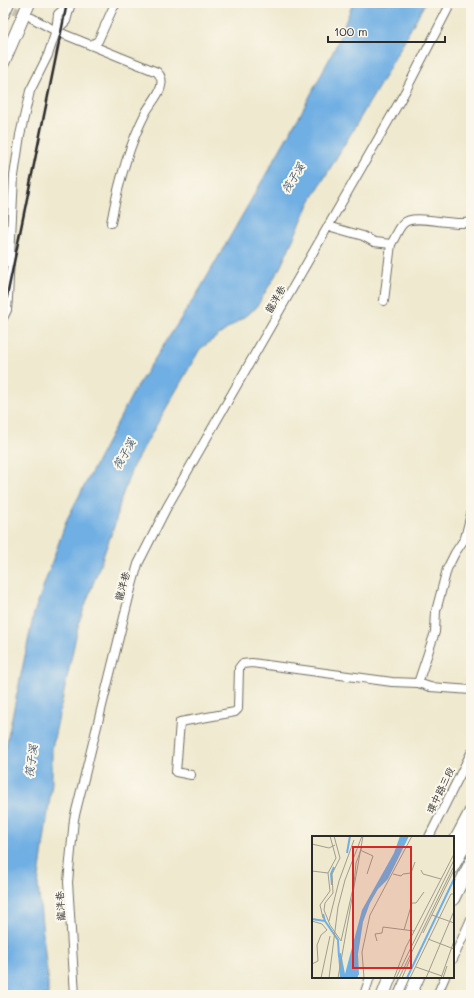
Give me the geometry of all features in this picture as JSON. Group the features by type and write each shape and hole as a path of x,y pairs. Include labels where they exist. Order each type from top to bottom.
{"highway":[{"path":"3,14 8,3"},
{"path":"3,62 29,3"},
{"path":"454,843 471,810"},
{"path":"454,897 471,862"},
{"path":"383,995 390,978"},
{"path":"410,995 418,978"}],"street":[{"path":"3,318 7,310 14,176 20,135 30,91 48,55 56,31 66,21 71,3"},
{"path":"91,45 98,41 117,3"},
{"name":"龍洋巷","path":"75,995 68,882 74,819 138,564 167,507 405,92 451,3"},
{"path":"32,18 56,31 157,72 161,76 162,86 147,110 140,125 123,171 111,223"},
{"path":"384,301 391,244 400,227 406,221 418,218 440,222 466,224 471,222"},
{"path":"328,226 363,236 374,242 391,244"},
{"path":"418,683 435,632 436,611 447,569 465,538 471,514"},
{"path":"190,774 176,772 180,722 235,712 238,709 239,668 242,664 252,663 392,682 418,683 430,687 471,690"},
{"name":"環中路三段","path":"429,836 471,753"},
{"path":"454,856 471,824"},
{"path":"454,868 471,838"},
{"path":"454,957 471,919"},
{"path":"364,995 370,978"},
{"path":"392,995 400,978"},
{"path":"398,995 406,978"},
{"path":"437,995 445,978"}],"water":[{"name":"筏子溪","path":"353,3 425,3 381,83 310,202 281,266 256,308 200,349 133,466 121,499 115,524 79,622 52,748 52,783 38,885 48,995 3,995 3,760 34,613 67,519 134,391 200,289 301,113 335,48"}],"tunnel":[{"path":"3,5 28,16"}],"railway":[{"path":"3,316 67,3"},
{"path":"3,283 6,267"}]}
